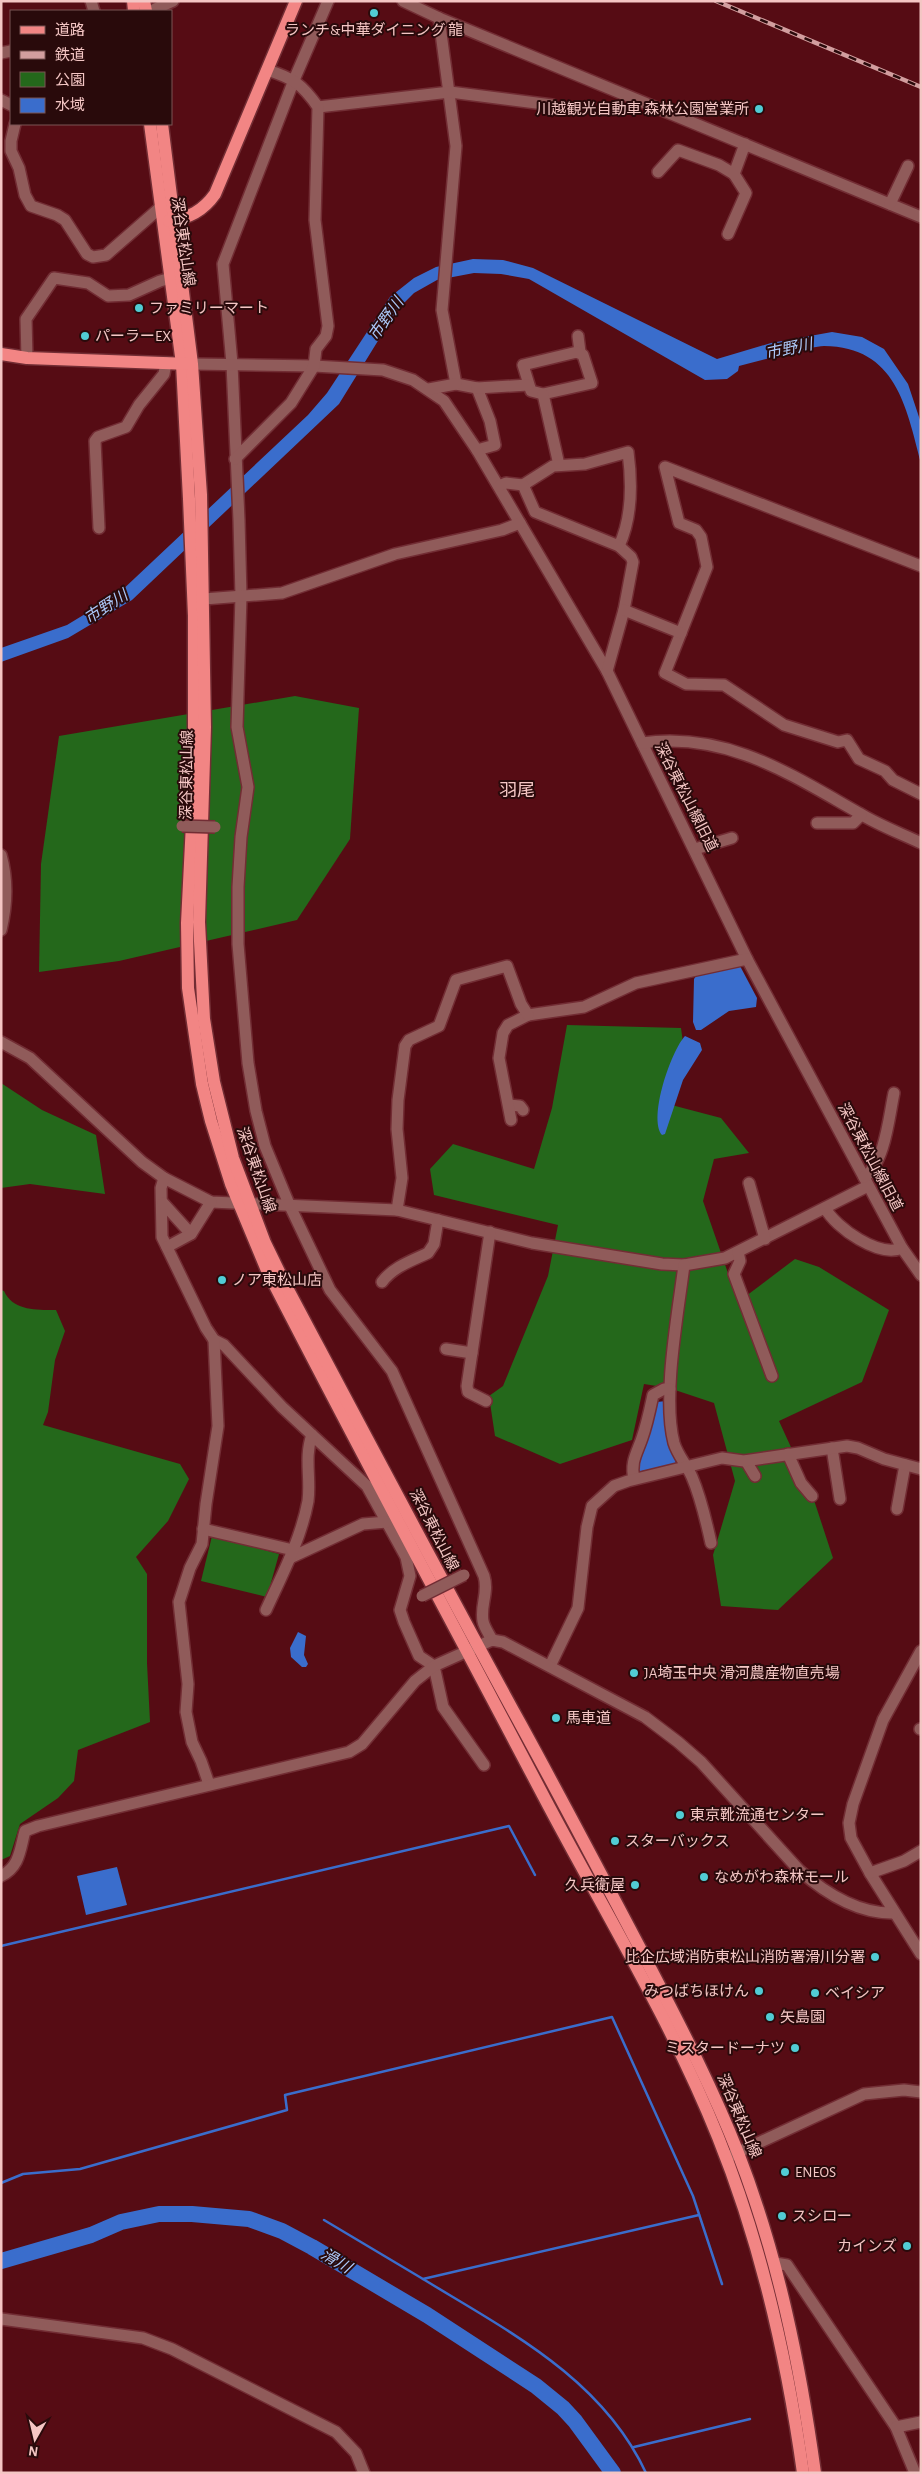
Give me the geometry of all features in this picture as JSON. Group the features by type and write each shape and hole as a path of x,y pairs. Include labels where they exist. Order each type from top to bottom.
{"main road":[{"path":"144,1 150,10"},
{"path":"170,221 199,212 208,205 268,70 296,1"},
{"name":"深谷東松山線","path":"150,125 162,206 170,221 171,278 187,364"},
{"name":"深谷東松山線","path":"162,125 170,221 187,364 195,497 197,565 194,783 187,922 188,988 202,1084 216,1137 244,1202 285,1284 473,1648 681,2027 775,2263 808,2422 815,2473"},
{"path":"1,354 28,358 187,364"},
{"name":"深谷東松山線","path":"197,565 204,599 204,785 199,922 201,987 208,1051 222,1119 244,1202"},
{"name":"深谷東松山線","path":"732,2155 773,2303 794,2408 803,2473"}],"street":[{"path":"150,10 173,1"},
{"path":"328,1 294,80 222,264 232,364 239,520 241,596 237,727 248,787 241,837 238,886 238,944 243,1011 256,1111 265,1146 289,1204 330,1290 392,1371 484,1576 488,1591 483,1606 483,1622 492,1640"},
{"path":"403,1 439,18 921,216"},
{"path":"439,18 456,146 442,310 456,384"},
{"path":"235,459 291,402 318,366 316,349 326,336 328,326 315,220 318,107 310,95 294,80 268,70"},
{"path":"318,107 450,92 552,105"},
{"path":"15,125 11,151 19,168 25,195 31,206 58,215 65,220 87,254 93,257 106,255 162,206"},
{"path":"734,174 745,144"},
{"path":"658,172 678,150 719,165 734,174 743,185 746,193 728,234"},
{"path":"890,204 908,166"},
{"path":"28,358 26,319 54,278 88,283 108,296 129,295 160,280 171,278"},
{"path":"578,336 580,352 592,383 543,394 531,391 523,365 580,352"},
{"path":"99,528 95,440 126,426 139,405 164,374 166,363"},
{"path":"187,364 318,366"},
{"name":"深谷東松山線旧道","path":"318,366 383,370 413,380 429,389 444,401 478,450 519,522 574,611 607,671 747,958 902,1248 921,1275"},
{"path":"429,389 456,384 477,388 528,385"},
{"path":"477,388 487,412 495,445 478,450"},
{"path":"543,394 559,464"},
{"path":"499,486 506,483 523,485 541,472 559,464 585,464 628,452 631,474 629,498 625,527 619,546"},
{"path":"921,566 665,467 679,523 696,530 701,537 707,567 665,673 686,684 724,685 784,725 838,742 847,740 859,759 885,771 893,780 921,794"},
{"path":"523,485 535,512 619,546 631,556 633,562 624,610 607,671"},
{"path":"204,599 282,593 395,554 502,530 535,512"},
{"path":"624,610 681,633"},
{"path":"642,744 660,741 689,742 758,758 801,779 861,815 921,842"},
{"path":"817,823 853,823 861,815"},
{"path":"182,826 215,827"},
{"path":"695,849 732,838"},
{"path":"1,855 5,870 6,897 1,930"},
{"path":"511,1120 499,1064 501,1039 508,1025 528,1015 584,1007 636,983 747,958"},
{"path":"397,1210 402,1178 397,1129 398,1100 405,1046 409,1040 439,1026 456,980 507,966 521,1004 528,1015"},
{"path":"1,1042 30,1058 142,1162 164,1178 211,1202 397,1210 532,1243 662,1264 707,1263 738,1252 825,1208 866,1181 878,1162 894,1093"},
{"path":"509,1105 520,1106 523,1110"},
{"path":"164,1178 161,1188 163,1203 162,1237 206,1328 214,1340 224,1345 312,1435 367,1486 406,1557 410,1576 400,1610 419,1656 434,1666 444,1707 484,1765"},
{"path":"750,1184 765,1239"},
{"path":"167,1247 191,1234 211,1202"},
{"path":"163,1203 191,1234"},
{"path":"825,1208 828,1214 862,1242 896,1251 902,1248"},
{"path":"382,1282 388,1274 398,1267 428,1253 431,1249 438,1220"},
{"path":"486,1401 468,1392 490,1232"},
{"path":"738,1252 740,1261 734,1274 772,1376"},
{"path":"684,1265 670,1389 674,1444 691,1474 702,1504 711,1542"},
{"path":"209,1784 192,1742 186,1712 188,1684 179,1602 184,1584 202,1544 218,1426 214,1340"},
{"path":"446,1349 472,1353"},
{"path":"634,1479 632,1470 634,1455 642,1438 653,1395 664,1389 670,1389"},
{"path":"266,1610 291,1554 308,1497 308,1460 312,1435"},
{"path":"550,1666 578,1608 587,1527 592,1506 614,1486 634,1479 722,1458 746,1460 847,1446 921,1469"},
{"path":"832,1448 840,1499"},
{"path":"788,1454 801,1484 812,1496"},
{"path":"746,1460 755,1476"},
{"path":"897,1509 905,1465"},
{"path":"204,1529 291,1554 363,1524 388,1522"},
{"path":"422,1596 464,1575"},
{"path":"1,1876 11,1872 15,1866 25,1831 209,1784 349,1752 362,1744 415,1681 434,1666 492,1640 503,1642 645,1717 702,1762 799,1870 815,1884 846,1902 884,1913 894,1913"},
{"path":"921,1651 883,1720 853,1804 849,1823 851,1838 870,1874 921,1954"},
{"path":"870,1874 904,1861 921,1852"},
{"path":"732,2155 864,2094 904,2090 921,2092"},
{"path":"775,2263 787,2265 896,2427 915,2473"},
{"path":"1,2319 128,2335 163,2345 336,2432 356,2453 364,2473"},
{"path":"896,2427 921,2422"}],"green space":[{"path":"295,696 359,708 350,839 297,920 119,961 39,972 41,864 59,736"},
{"path":"567,1025 681,1028 685,1057 664,1103 721,1118 749,1153 714,1159 703,1201 738,1302 795,1259 819,1267 889,1310 862,1382 779,1421 811,1491 833,1558 778,1610 721,1606 713,1555 735,1481 714,1403 669,1388 644,1384 632,1440 560,1464 495,1436 489,1396 503,1386 548,1276 558,1225 434,1195 430,1169 453,1144 534,1169 552,1108"},
{"path":"1,1083 42,1110 96,1135 105,1194 30,1184 1,1188"},
{"path":"1,1290 19,1306 56,1310 65,1331 55,1360 48,1412 43,1425 180,1464 189,1479 168,1521 136,1557 147,1574 147,1663 150,1722 78,1750 74,1781 58,1798 20,1824 10,1856 1,1860"},
{"path":"212,1536 279,1554 267,1597 201,1581"}],"water":[{"name":"市野川","path":"473,259 503,260 533,268 717,359 771,343 832,332 862,337 884,349 908,384 921,423 921,463 910,421 903,401 894,384 882,368 867,357 848,349 824,346 814,347 739,366 738,371 727,379 705,380 529,279 501,274 474,273 437,280 414,293 397,310 339,404 132,600 68,638 1,662 1,648 67,625 118,594 308,415 327,393 390,297 414,278 436,267"},
{"path":"740,966 757,998 756,1007 729,1011 701,1030 696,1030 693,1022 694,979 696,976"},
{"path":"685,1036 700,1043 702,1050 683,1080 665,1134 662,1135 658,1126 659,1100 668,1069 679,1044"},
{"path":"666,1401 676,1464 637,1472 637,1457 657,1402"},
{"path":"298,1632 306,1636 304,1655 308,1664 306,1667 302,1667 291,1657 290,1648"},
{"path":"117,1867 127,1905 86,1915 77,1876"}],"waterway":[{"path":"1,1946 509,1826 535,1875"},
{"path":"1,2183 23,2174 80,2169 287,2110 285,2095 612,2017 693,2196 722,2284"},
{"name":"滑川","path":"1,2261 91,2235 121,2222 159,2214 192,2214 249,2219 282,2231 312,2247 427,2315 536,2386 563,2408 575,2421 613,2473"},
{"path":"324,2220 423,2279 699,2215"},
{"path":"423,2279 519,2338 579,2384 605,2410 627,2440 646,2473"},
{"path":"634,2447 750,2419"}],"railway":[{"path":"716,1 921,87"}],"place":[{"name":"ランチ&中華ダイニング 龍","path":"374,13"},
{"name":"川越観光自動車 森林公園営業所","path":"759,109"},
{"name":"ファミリーマート","path":"139,308"},
{"name":"パーラーEX","path":"85,336"},
{"name":"ノア東松山店","path":"222,1280"},
{"name":"JA埼玉中央 滑河農産物直売場","path":"634,1673"},
{"name":"馬車道","path":"556,1718"},
{"name":"東京靴流通センター","path":"680,1815"},
{"name":"スターバックス","path":"615,1841"},
{"name":"なめがわ森林モール","path":"704,1877"},
{"name":"久兵衛屋","path":"635,1885"},
{"name":"比企広域消防東松山消防署滑川分署","path":"875,1957"},
{"name":"みつばちほけん","path":"759,1991"},
{"name":"ベイシア","path":"815,1993"},
{"name":"矢島園","path":"770,2017"},
{"name":"ミスタードーナツ","path":"795,2048"},
{"name":"ENEOS","path":"785,2172"},
{"name":"スシロー","path":"782,2216"},
{"name":"カインズ","path":"907,2246"}],"district":[{"name":"羽尾","path":"517,791"}]}
